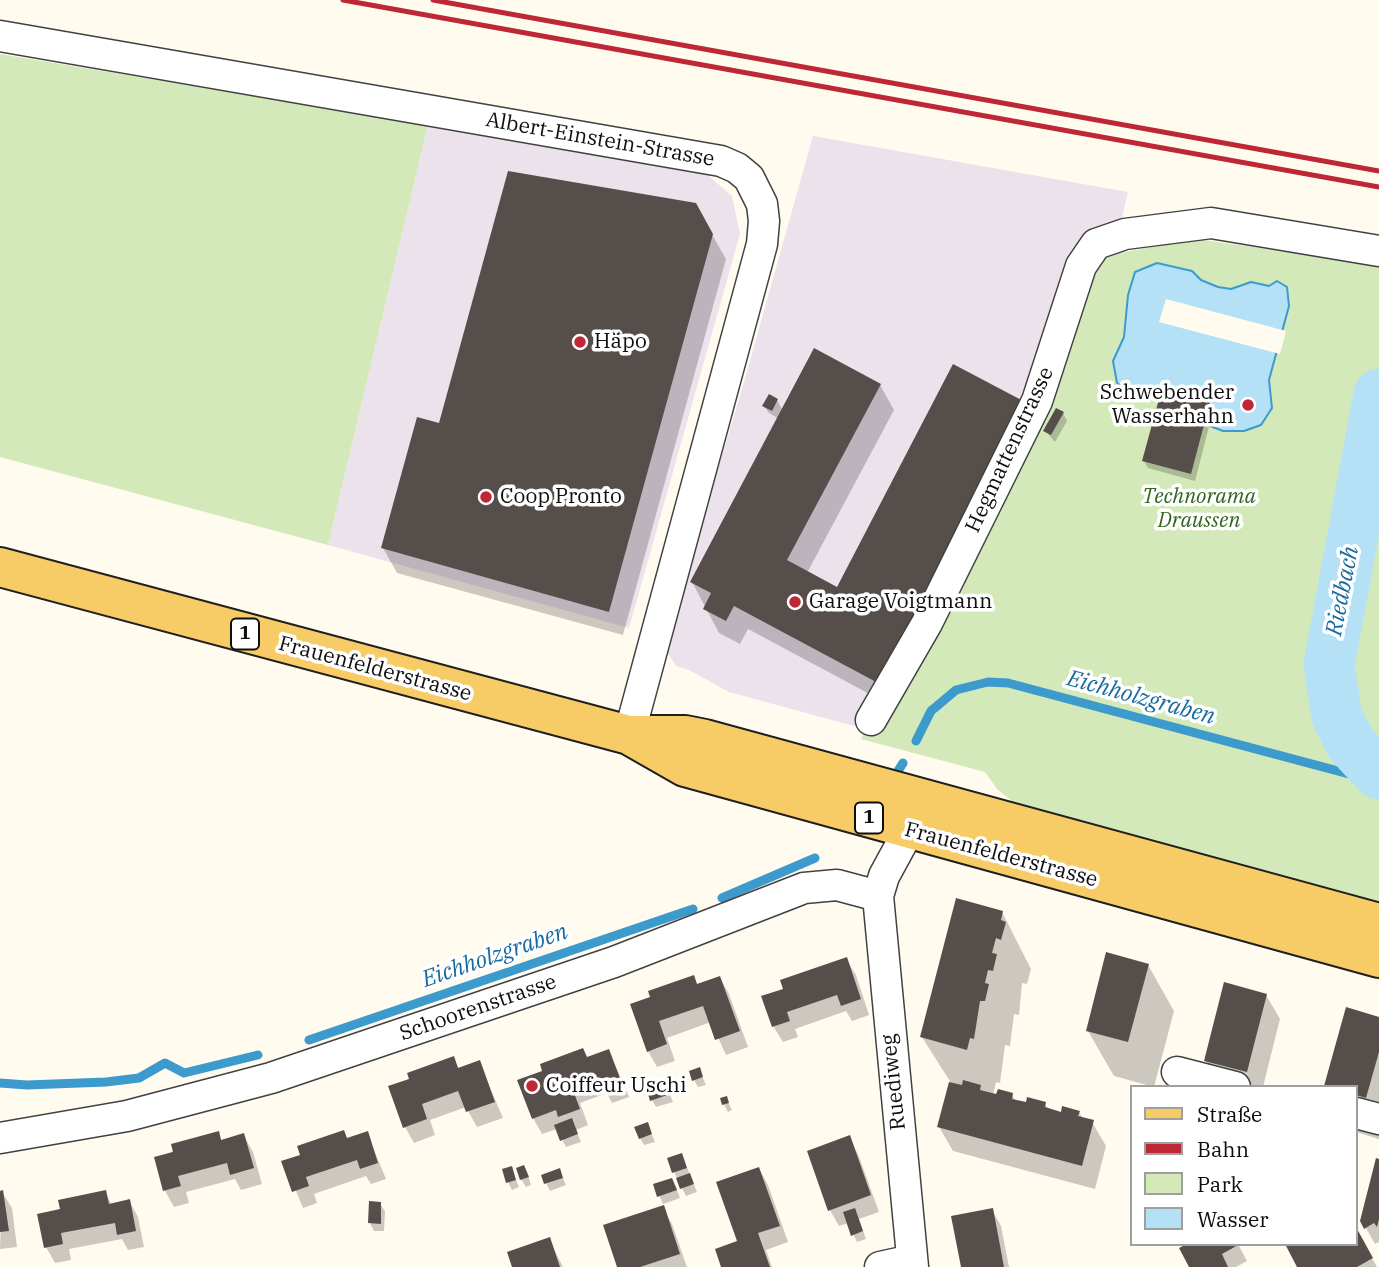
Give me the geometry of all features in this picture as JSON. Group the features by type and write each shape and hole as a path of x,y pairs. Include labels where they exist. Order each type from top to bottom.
{"main road":[{"name":"Frauenfelderstrasse","path":"0,568 629,735 694,736 1379,923"},
{"name":"Frauenfelderstrasse","path":"629,735 685,767 1379,958"}],"street":[{"name":"Albert-Einstein-Strasse","path":"0,36 722,161 749,178 762,204 764,221 761,244 629,735"},
{"name":"Hegmattenstrasse","path":"871,720 927,623 1037,401 1077,277 1090,250 1115,236 1211,223 1373,250"},
{"path":"878,896 884,876 909,830"},
{"name":"Schoorenstrasse","path":"0,1138 127,1116 271,1078 614,961 804,888 837,886 878,896"},
{"name":"Ruediweg","path":"878,896 912,1263"},
{"path":"1177,1072 1227,1085"},
{"path":"1358,1114 1379,1119"},
{"path":"880,1267 912,1263"}],"shaded area":[{"path":"428,125 702,170 732,196 740,234 629,628 328,545"},
{"path":"813,136 1128,192 1122,218 1125,234 1115,236 865,729 729,692 689,670 676,666 667,652 685,580"}],"green space":[{"path":"0,54 428,125 328,545 0,457"},
{"name":"Technorama Draussen","path":"1196,239 1379,265 1379,902 1013,802 997,789 985,772 861,739 1094,268 1109,255"}],"water":[{"path":"1157,263 1192,271 1201,280 1218,287 1231,289 1251,282 1269,286 1277,281 1287,287 1289,306 1269,380 1272,408 1261,425 1244,431 1223,431 1210,426 1195,407 1170,393 1131,393 1117,383 1113,361 1124,337 1128,295 1135,272"}],"pier":[{"path":"1166,299 1286,331 1280,354 1159,322"}],"building":[{"path":"508,171 696,203 713,234 609,612 381,548 417,417 439,423"},
{"path":"814,348 881,384 787,560 837,587 953,364 1027,403 878,683 734,606 726,621 703,609 711,593 690,582"},
{"path":"1162,388 1210,402 1191,474 1142,461"},
{"path":"769,394 778,399 772,411 762,406"},
{"path":"1056,408 1064,412 1051,435 1043,431"},
{"path":"956,898 1003,911 1001,920 1006,922 1001,940 996,938 992,953 997,954 993,971 988,970 985,983 989,984 985,1001 980,1001 974,1039 970,1038 967,1050 920,1037"},
{"path":"1106,952 1149,964 1128,1042 1086,1031"},
{"path":"847,957 861,999 841,1006 837,995 787,1012 790,1021 772,1027 761,996 783,989 780,980"},
{"path":"694,975 697,984 720,976 740,1031 715,1040 703,1006 659,1021 667,1044 647,1052 630,1004 650,997 648,991"},
{"path":"1224,982 1267,994 1247,1072 1204,1061"},
{"path":"1346,1007 1379,1017 1379,1052 1366,1098 1358,1096 1358,1085 1324,1085"},
{"path":"583,1048 587,1057 609,1049 621,1081 602,1088 598,1077 572,1087 580,1109 558,1117 556,1110 532,1119 517,1080 542,1071 540,1064"},
{"path":"454,1056 458,1068 480,1060 495,1102 466,1112 458,1091 422,1104 427,1119 403,1128 388,1086 409,1079 407,1073"},
{"path":"700,1067 703,1077 692,1081 689,1071"},
{"path":"963,1080 981,1085 980,1090 996,1094 998,1089 1013,1093 1012,1099 1026,1102 1027,1097 1046,1102 1045,1107 1061,1112 1062,1106 1080,1111 1078,1116 1094,1120 1082,1166 937,1127 949,1082 962,1085"},
{"path":"666,1081 670,1094 650,1101 646,1087"},
{"path":"727,1096 729,1103 722,1105 720,1098"},
{"path":"572,1118 578,1134 560,1141 554,1125"},
{"path":"648,1122 652,1134 639,1139 634,1127"},
{"path":"344,1130 347,1138 368,1131 378,1163 360,1169 357,1160 306,1177 309,1186 292,1192 281,1161 300,1155 297,1146"},
{"path":"219,1131 221,1140 244,1133 254,1168 230,1175 227,1163 178,1176 181,1186 163,1191 154,1157 173,1152 171,1144"},
{"path":"850,1135 871,1195 828,1211 807,1151"},
{"path":"682,1153 687,1168 672,1173 667,1158"},
{"path":"1376,1158 1379,1159 1379,1219 1377,1227 1374,1223 1364,1229 1360,1221"},
{"path":"524,1165 529,1177 520,1180 516,1168"},
{"path":"512,1166 516,1180 506,1183 502,1169"},
{"path":"759,1167 780,1226 758,1233 770,1267 721,1267 715,1249 737,1241 716,1182"},
{"path":"560,1168 563,1178 544,1184 541,1175"},
{"path":"690,1173 694,1184 680,1189 676,1178"},
{"path":"672,1178 677,1190 657,1197 653,1184"},
{"path":"3,1190 9,1231 0,1232 0,1191"},
{"path":"106,1190 109,1204 130,1199 136,1231 117,1235 115,1223 61,1233 63,1244 44,1248 37,1214 60,1209 58,1200"},
{"path":"369,1201 381,1202 381,1224 368,1223"},
{"path":"664,1205 680,1254 640,1267 617,1267 603,1225"},
{"path":"855,1208 863,1231 851,1236 843,1212"},
{"path":"993,1208 1004,1267 961,1267 951,1216"},
{"path":"1358,1231 1373,1258 1357,1267 1297,1267 1286,1246 1358,1246"},
{"path":"550,1237 560,1267 512,1267 507,1252"},
{"path":"1236,1246 1222,1254 1228,1267 1189,1267 1179,1248"}],"waterway":[{"name":"Riedbach","path":"1379,394 1329,665 1337,717 1351,744 1379,774"},
{"name":"Eichholzgraben","path":"916,741 931,711 956,690 988,682 1008,683 1379,782"},
{"name":"Eichholzgraben","path":"898,771 903,763"},
{"name":"Eichholzgraben","path":"722,898 815,858"},
{"name":"Eichholzgraben","path":"309,1040 693,909"},
{"name":"Eichholzgraben","path":"0,1083 27,1085 106,1082 139,1078 165,1063 184,1073 258,1055"}],"railway":[{"path":"343,0 1379,187"},
{"path":"433,0 1379,171"}],"place":[{"name":"Häpo","path":"580,342"},
{"name":"Schwebender Wasserhahn","path":"1248,405"},
{"name":"Coop Pronto","path":"486,497"},
{"name":"Garage Voigtmann","path":"795,602"},
{"name":"Coiffeur Uschi","path":"532,1086"}]}
